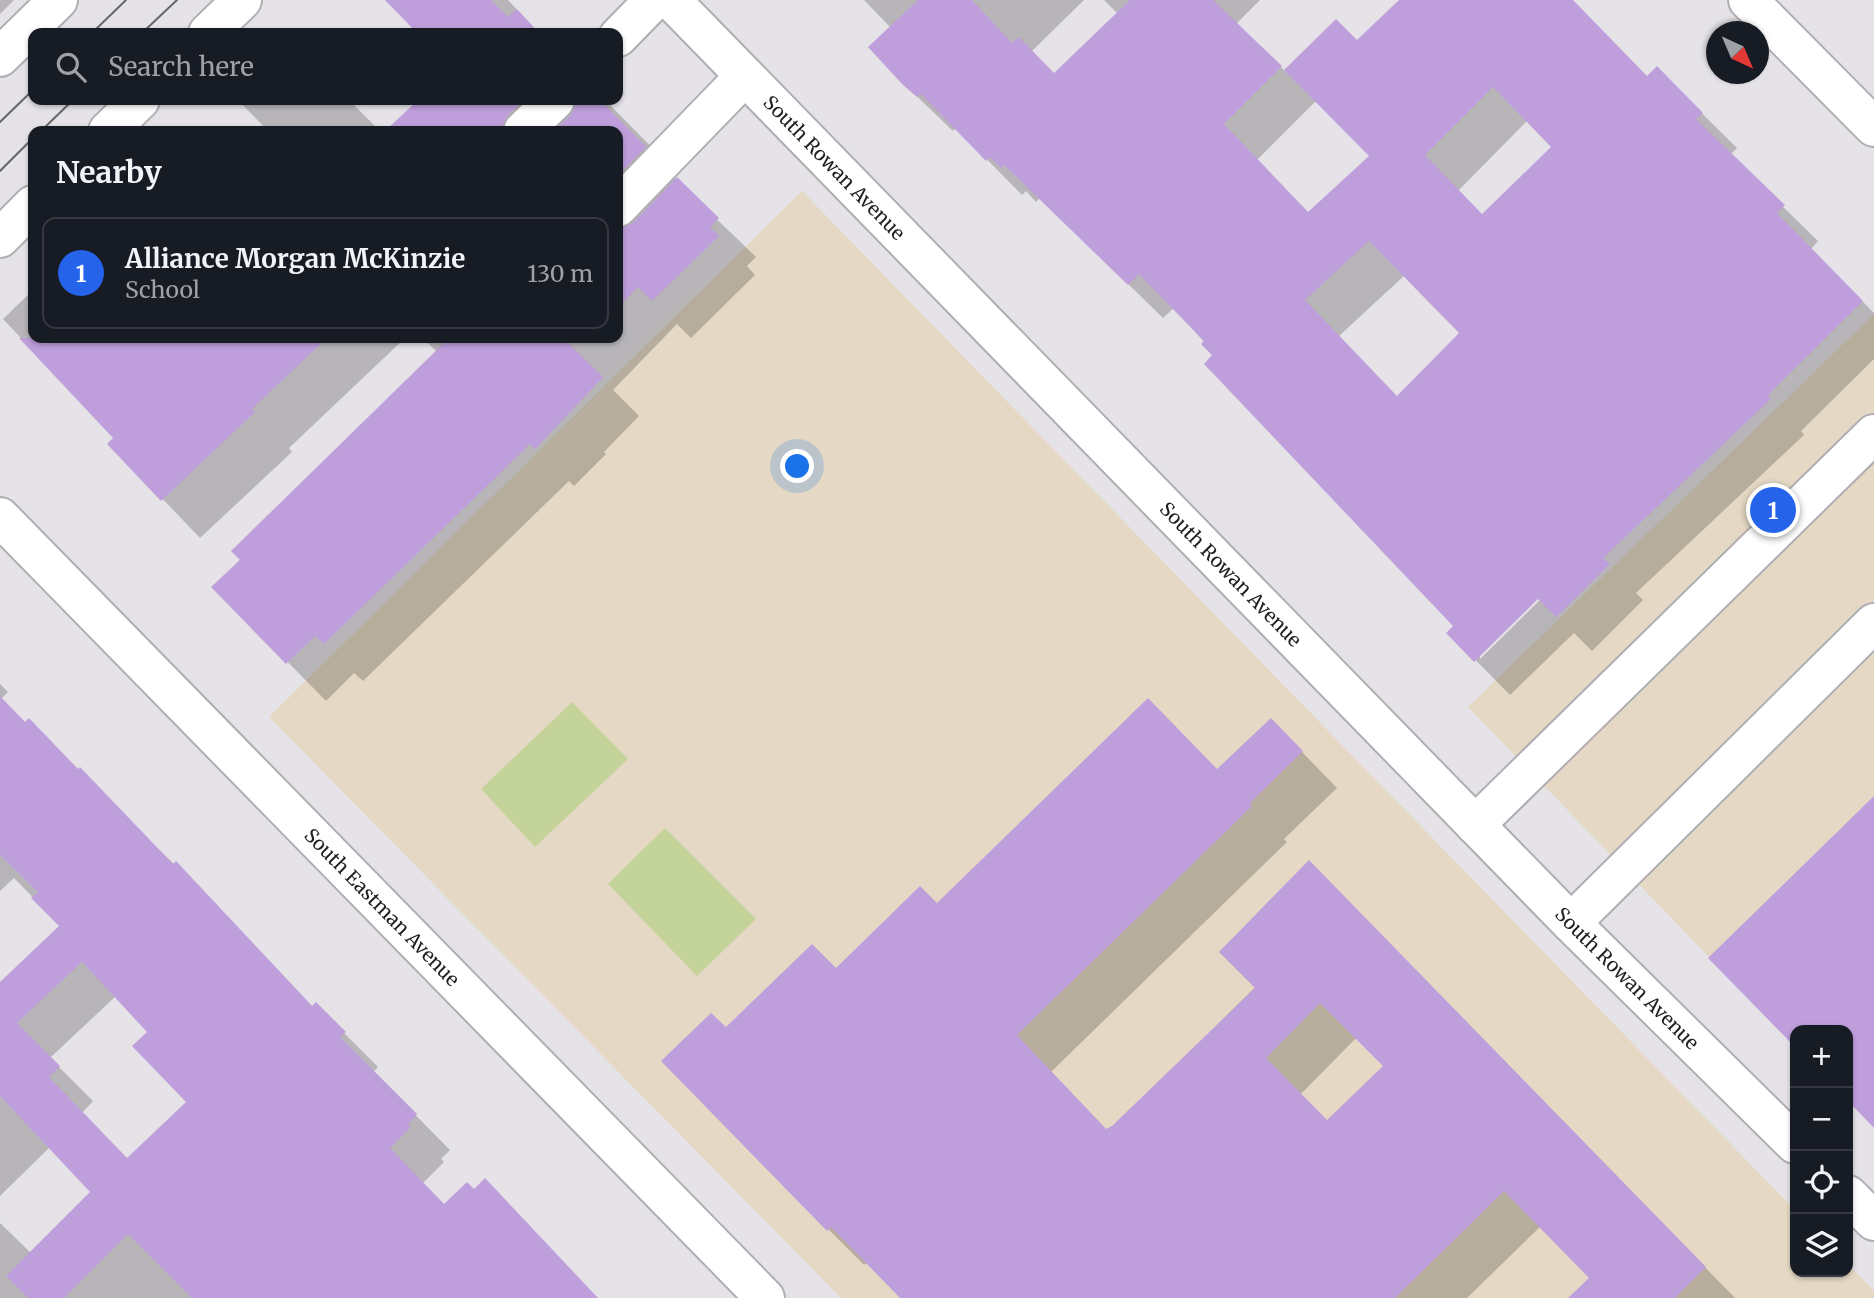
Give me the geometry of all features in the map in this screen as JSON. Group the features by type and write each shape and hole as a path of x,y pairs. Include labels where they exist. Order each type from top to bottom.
{"street":[{"path":"30,28 58,0"},
{"path":"213,28 242,0"},
{"path":"623,32 654,0"},
{"name":"South Rowan Avenue","path":"671,0 1571,923 1790,1139"},
{"path":"1748,0 1874,127"},
{"path":"0,57 28,29"},
{"path":"623,202 745,76"},
{"path":"113,126 135,105"},
{"path":"528,126 550,105"},
{"path":"0,238 28,210"},
{"path":"1475,825 1874,434"},
{"name":"South Eastman Avenue","path":"0,517 765,1298"},
{"path":"1571,923 1874,623"},
{"path":"1853,1200 1874,1221"}],"shaded area":[{"path":"802,191 1790,1205 1790,1277 1853,1277 1853,1269 1874,1291 1874,1298 841,1298 269,717"},
{"path":"1874,314 1874,959 1806,1025 1790,1025 1790,1041 1468,707"}],"green space":[{"path":"572,702 628,759 535,847 481,789"},
{"path":"665,828 756,919 697,976 608,884"}],"building":[{"path":"385,0 491,0 508,17 517,9 534,28 412,28"},
{"path":"918,0 972,0 1012,43 1019,37 1054,73 1130,0 1213,0 1282,66 1224,124 1308,212 1369,156 1284,70 1336,19 1357,40 1399,0 1573,0 1647,76 1657,66 1703,113 1696,119 1785,205 1777,213 1863,301 1768,395 1771,399 1603,558 1610,564 1556,617 1538,599 1474,662 1446,633 1453,626 1204,364 1212,355 1201,344 1204,341 1139,274 1128,285 1004,165 1001,168 990,157 986,161 921,94 917,97 903,85 868,47","holes":["1493,87 1551,147 1482,214 1425,155","1369,241 1459,333 1397,396 1305,300"]},
{"path":"413,105 519,105 507,116 504,126 390,126"},
{"path":"574,105 605,105 646,147 623,171 623,126 559,126 571,115"},
{"path":"677,177 719,218 710,227 719,236 652,301 638,287 623,303 623,226 634,222"},
{"path":"19,338 28,338 28,343 322,343 252,409 255,412 161,501 107,444 113,438"},
{"path":"444,343 568,343 603,377 535,449 530,444 324,644 315,636 286,664 211,587 240,560 231,551"},
{"path":"0,696 25,722 29,718 78,769 80,767 173,864 176,861 312,1006 316,1002 346,1032 340,1037 417,1114 408,1125 411,1127 390,1148 444,1204 467,1182 474,1189 485,1178 598,1298 192,1298 128,1234 64,1298 28,1298 6,1276 90,1192 0,1096 0,982 59,926 31,898 38,892 0,855","holes":["82,962 147,1032 132,1046 186,1102 127,1158 49,1077 60,1066 17,1023"]},
{"path":"1148,698 1217,769 1271,718 1303,751 1250,803 1252,806 1017,1035 1106,1129 1112,1126 1255,988 1219,952 1309,860 1706,1267 1675,1298 1568,1298 1589,1278 1504,1191 1395,1298 900,1298 831,1227 827,1231 661,1061 711,1013 726,1027 812,944 836,968 920,886 937,903","holes":["1320,1003 1383,1066 1327,1120 1266,1058"]},
{"path":"1874,796 1874,1128 1853,1106 1853,1025 1790,1025 1790,1042 1708,958"}],"tram line":[{"path":"97,28 126,0"},
{"path":"147,28 177,0"},
{"path":"0,122 28,95"},
{"path":"46,126 68,105"},
{"path":"0,171 28,143"}],"place":[{"name":"Alliance Morgan McKinzie","path":"1773,510"}]}
